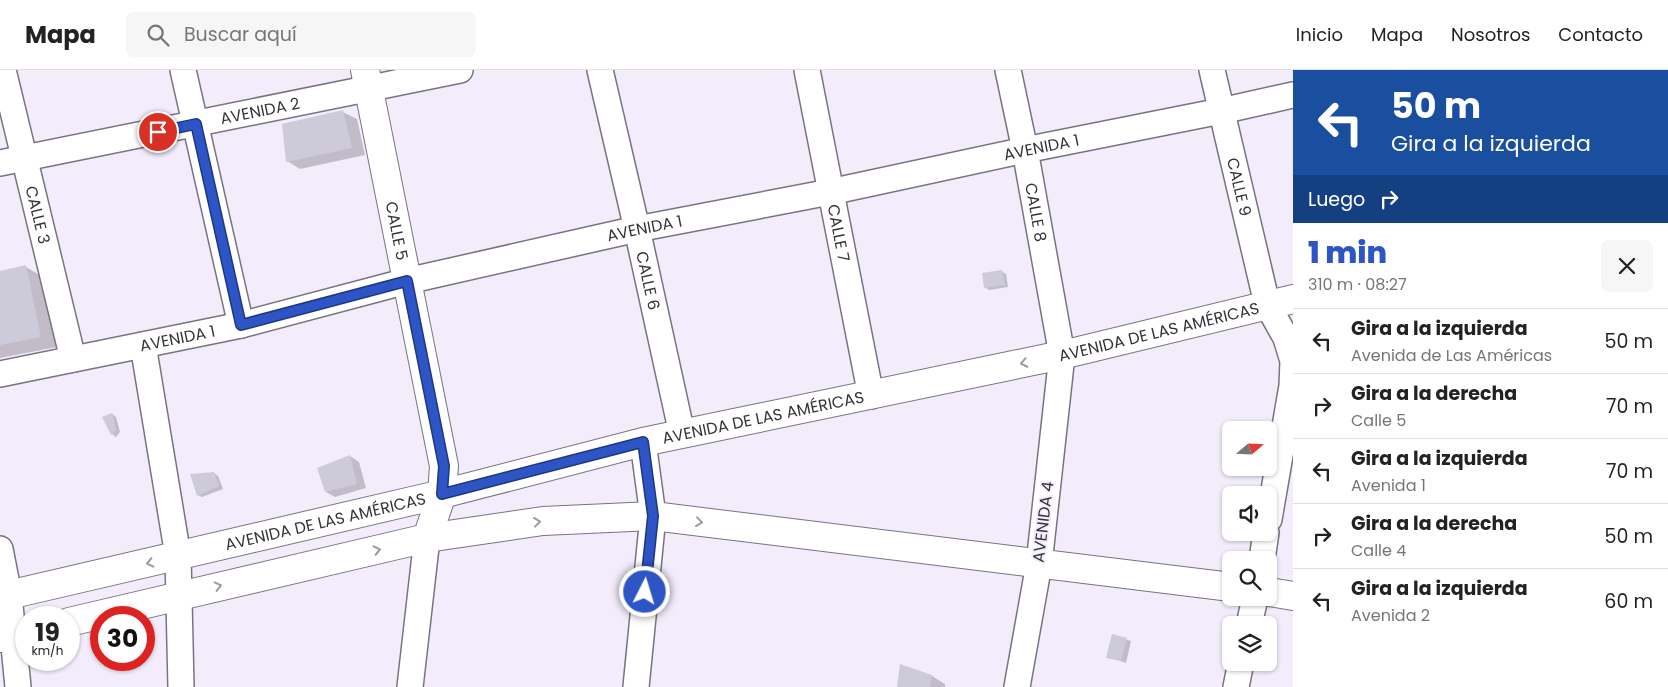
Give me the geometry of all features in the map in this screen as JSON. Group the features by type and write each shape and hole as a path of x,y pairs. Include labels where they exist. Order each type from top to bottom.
{"main road":[{"name":"CALLE 5","path":"367,80 444,466 442,494 427,538"},
{"name":"AVENIDA DE LAS AMÉRICAS","path":"4,596 442,494 643,442 1062,355 1280,301"},
{"path":"80,619 427,538 543,521 653,516 1222,586"},
{"path":"1277,593 1293,596"}],"street":[{"name":"CALLE 3","path":"2,70 12,161 73,359"},
{"path":"183,70 241,325"},
{"name":"AVENIDA 2","path":"12,161 196,124 367,80 460,70"},
{"name":"CALLE 6","path":"600,70 682,434"},
{"name":"CALLE 7","path":"807,70 871,396"},
{"name":"CALLE 8","path":"1008,70 1026,150 1062,355"},
{"name":"CALLE 9","path":"1212,70 1221,111 1280,301 1286,338 1293,361 1292,386 1275,486"},
{"name":"AVENIDA 1","path":"0,374 241,325 407,281 637,229 830,192 1293,95"},
{"path":"144,345 178,556 181,687"},
{"name":"AVENIDA 4","path":"1018,687 1039,564 1062,355"},
{"path":"636,687 653,516 643,442"},
{"path":"410,687 427,538"},
{"path":"0,549 4,596 13,635 18,687"},
{"path":"1236,687 1240,671"}],"building":[{"path":"343,110 352,148 286,162 282,124"},
{"path":"26,265 41,337 0,345 0,271"},
{"path":"1002,270 1005,285 984,288 982,273"},
{"path":"112,413 116,430 111,435 102,417"},
{"path":"350,455 357,484 325,492 317,468"},
{"path":"214,472 219,486 197,496 190,474"},
{"path":"1112,634 1127,638 1121,661 1106,658"},
{"path":"900,664 932,675 930,687 897,687"}],"route":[{"path":"158,132 196,124 241,325 407,281 444,466 442,494 643,442 653,516 645,592"}]}
